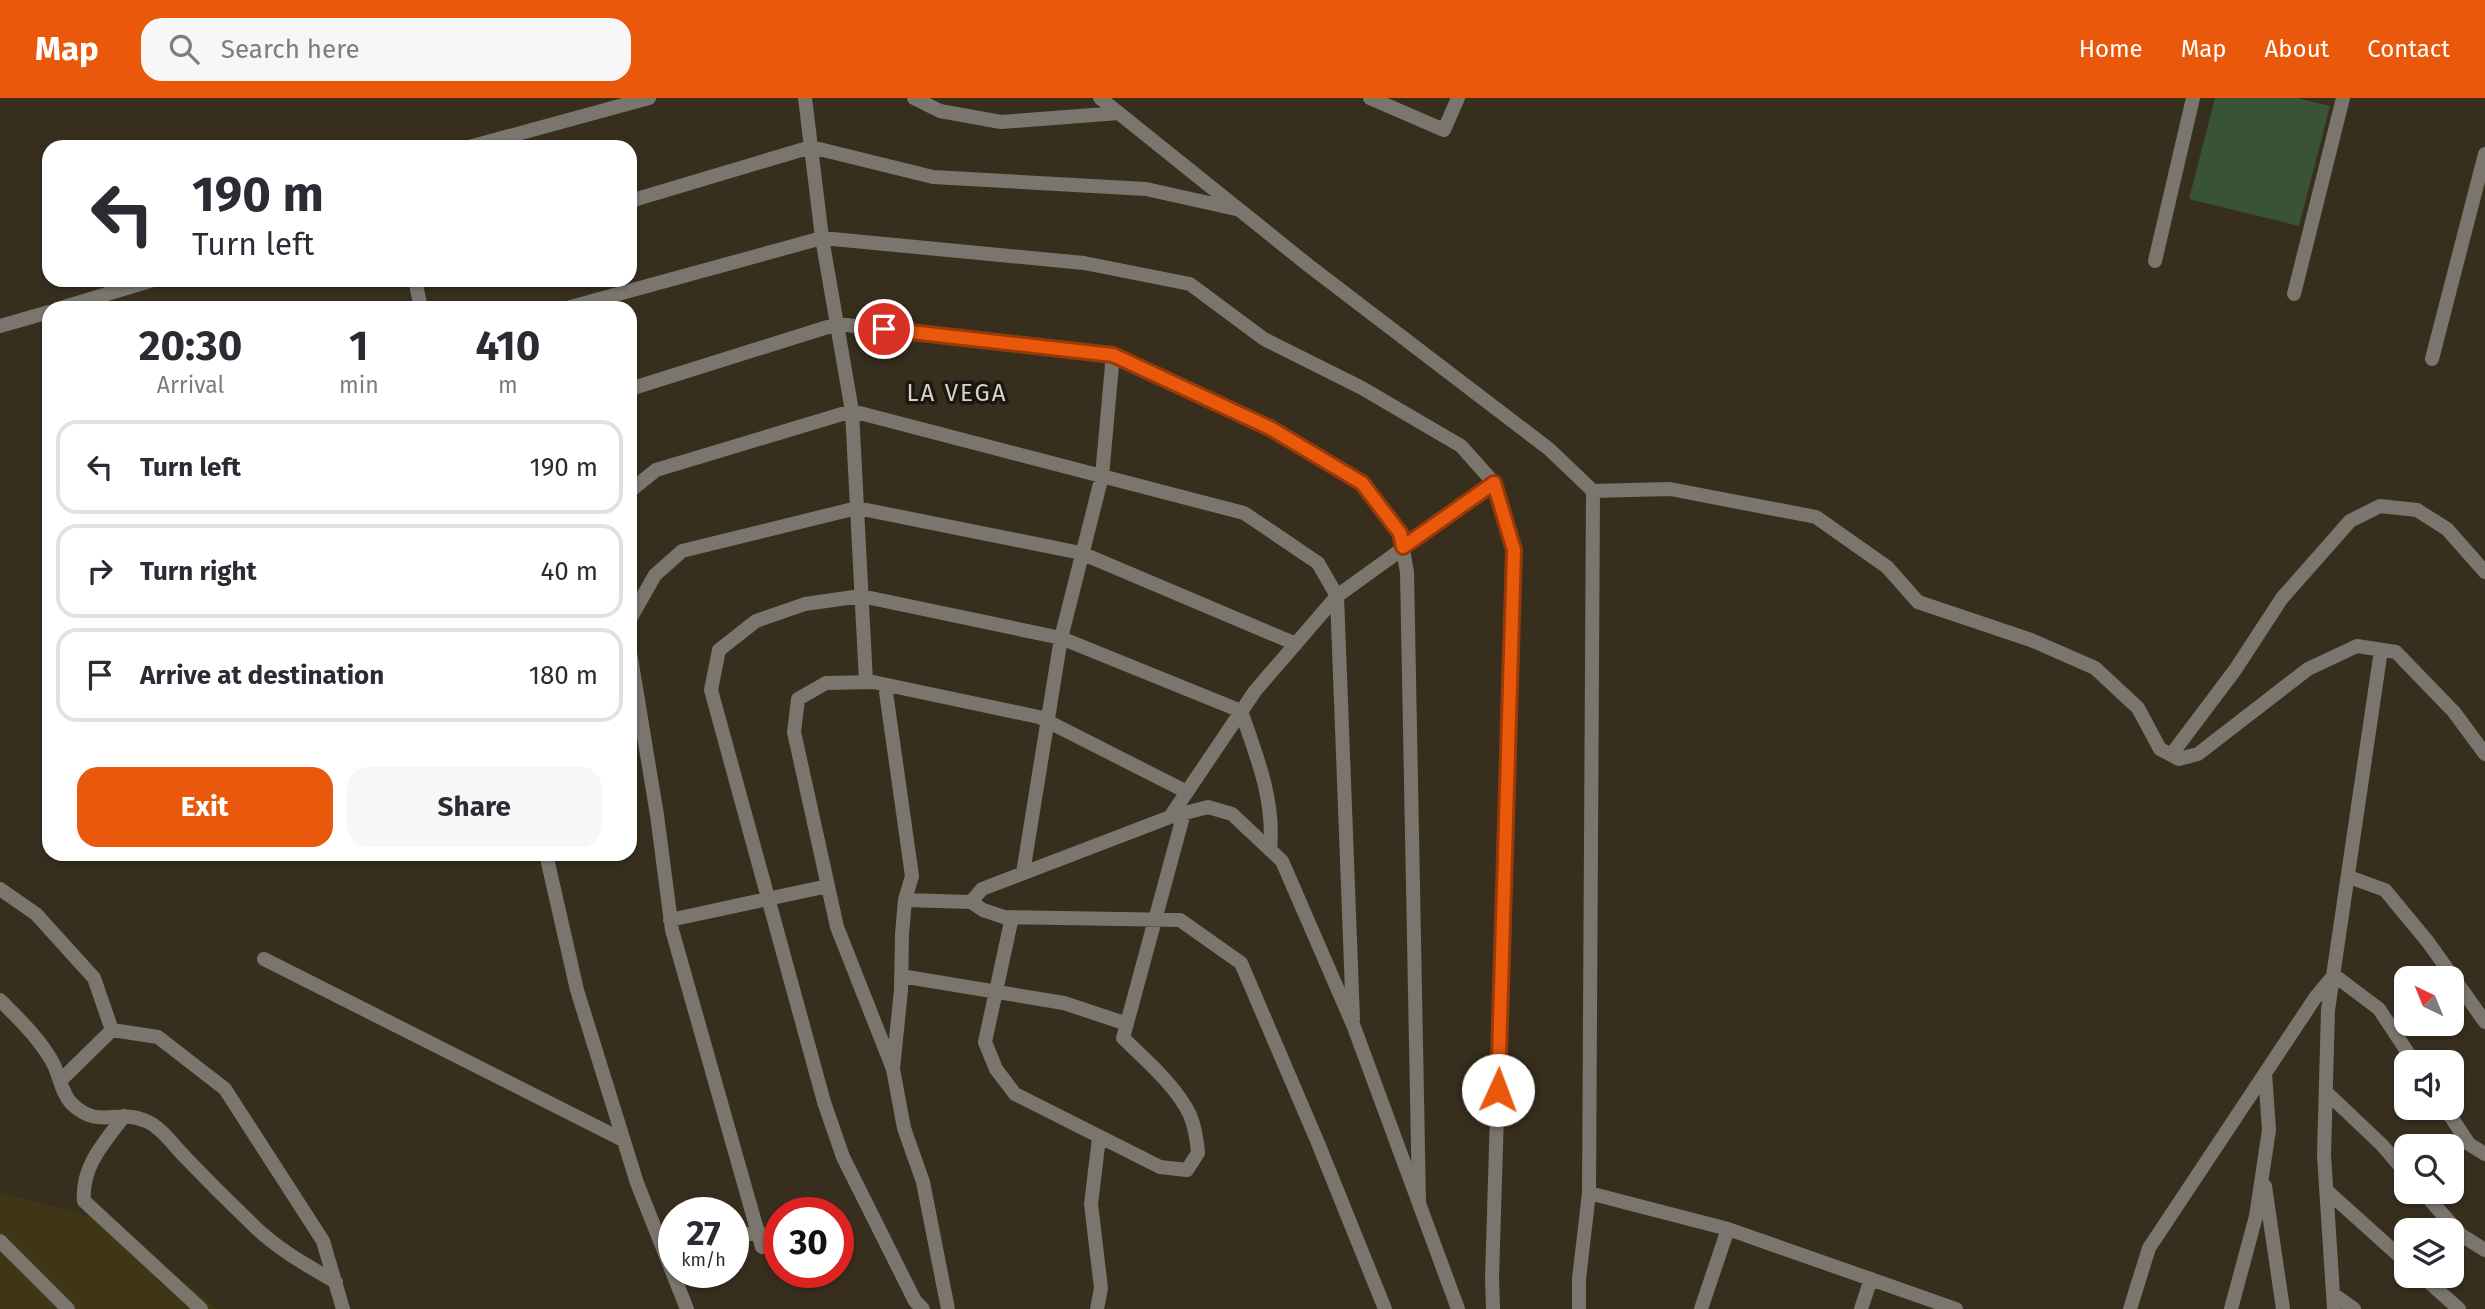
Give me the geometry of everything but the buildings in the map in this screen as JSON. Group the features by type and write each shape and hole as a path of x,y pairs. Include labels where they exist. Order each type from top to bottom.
{"street":[{"path":"495,140 649,98"},
{"path":"805,98 822,238 852,411 866,682"},
{"path":"914,98 940,111 1001,122 1119,113"},
{"path":"1100,98 1308,265 1549,449 1593,491 1670,489 1816,517 1887,567 1918,602 2031,640 2095,668 2138,708 2160,749 2179,759 2198,754 2308,669 2357,646 2396,652 2454,712 2485,754"},
{"path":"1370,98 1444,130 1458,98"},
{"path":"2155,261 2193,98"},
{"path":"2294,294 2343,98"},
{"path":"637,199 811,147 933,177 1146,189 1240,211"},
{"path":"2432,359 2485,155"},
{"path":"592,301 822,238 1084,263 1190,284 1264,339 1362,388 1461,446 1494,483 1514,550 1493,1309"},
{"path":"84,301 130,287"},
{"path":"0,326 42,314"},
{"path":"637,387 838,324 1113,355 1270,428 1362,483 1400,533 1408,586 1419,1201"},
{"path":"1023,873 1061,638 1102,476 1113,355"},
{"path":"637,485 656,470 852,411 1244,513 1318,563 1337,596 1354,1027"},
{"path":"1012,917 985,1042 996,1069 1015,1094 1160,1167 1187,1170 1198,1153 1191,1116 1148,1062 1123,1038 1155,919 1177,815 1186,792 1255,691 1337,596 1494,483"},
{"path":"1579,1309 1579,1279 1590,1193 1593,491"},
{"path":"2171,755 2235,670 2282,598 2350,521 2380,506 2417,510 2447,529 2485,572"},
{"path":"637,607 655,575 682,551 857,508 1082,553 1296,643"},
{"path":"923,1309 915,1301 843,1157 824,1102 711,690 719,650 756,621 805,604 861,596 1061,638 1241,711 1264,775 1272,826 1270,850"},
{"path":"2354,1309 2334,1302 2325,1155 2328,1010 2381,650"},
{"path":"948,1309 923,1182 904,1128 893,1069 837,927 794,732 798,699 827,683 866,682 1040,717 1186,792"},
{"path":"885,685 912,876 905,900 893,1069"},
{"path":"637,695 657,815 670,919 762,1247"},
{"path":"971,902 982,889 1177,815 1208,807 1232,814 1282,861 1354,1027 1458,1309"},
{"path":"548,861 577,990 637,1183 658,1235"},
{"path":"2349,877 2385,890 2428,942 2485,1022"},
{"path":"670,919 828,886"},
{"path":"0,889 36,914 94,978 112,1030"},
{"path":"905,900 971,902 983,910 1004,917 1180,920 1241,963 1385,1309"},
{"path":"264,959 624,1140"},
{"path":"2334,975 2379,1009 2406,1050"},
{"path":"2130,1309 2149,1248 2315,998 2334,975"},
{"path":"901,976 1064,1003 1127,1024"},
{"path":"0,1000 29,1029 53,1065 67,1098 84,1114 95,1118 124,1116 147,1121 251,1224 288,1254 335,1282"},
{"path":"60,1081 112,1030"},
{"path":"112,1030 158,1037 225,1089 323,1241 343,1309"},
{"path":"2231,1309 2256,1216 2269,1130 2265,1073"},
{"path":"2326,1092 2394,1159"},
{"path":"124,1116 100,1148 85,1175 84,1201 201,1309"},
{"path":"2453,1120 2469,1144 2485,1154"},
{"path":"1097,1309 1101,1288 1091,1204 1099,1138"},
{"path":"2263,1170 2282,1308"},
{"path":"2327,1191 2394,1251"},
{"path":"1590,1193 1728,1229 1951,1308"},
{"path":"2434,1204 2461,1235 2485,1250"},
{"path":"1701,1309 1728,1229"},
{"path":"749,1234 758,1230"},
{"path":"0,1241 68,1309"},
{"path":"1861,1309 1871,1279"},
{"path":"679,1288 687,1309"},
{"path":"2435,1288 2459,1309"}],"green space":[{"path":"2215,98 2297,98 2330,106 2299,226 2189,199"}],"sand":[{"path":"0,1192 107,1221 218,1309 0,1309"}],"district":[{"name":"LA VEGA","path":"957,393"}],"route":[{"path":"884,329 1113,355 1270,428 1362,483 1400,533 1403,547 1494,483 1514,550 1498,1090"}]}
